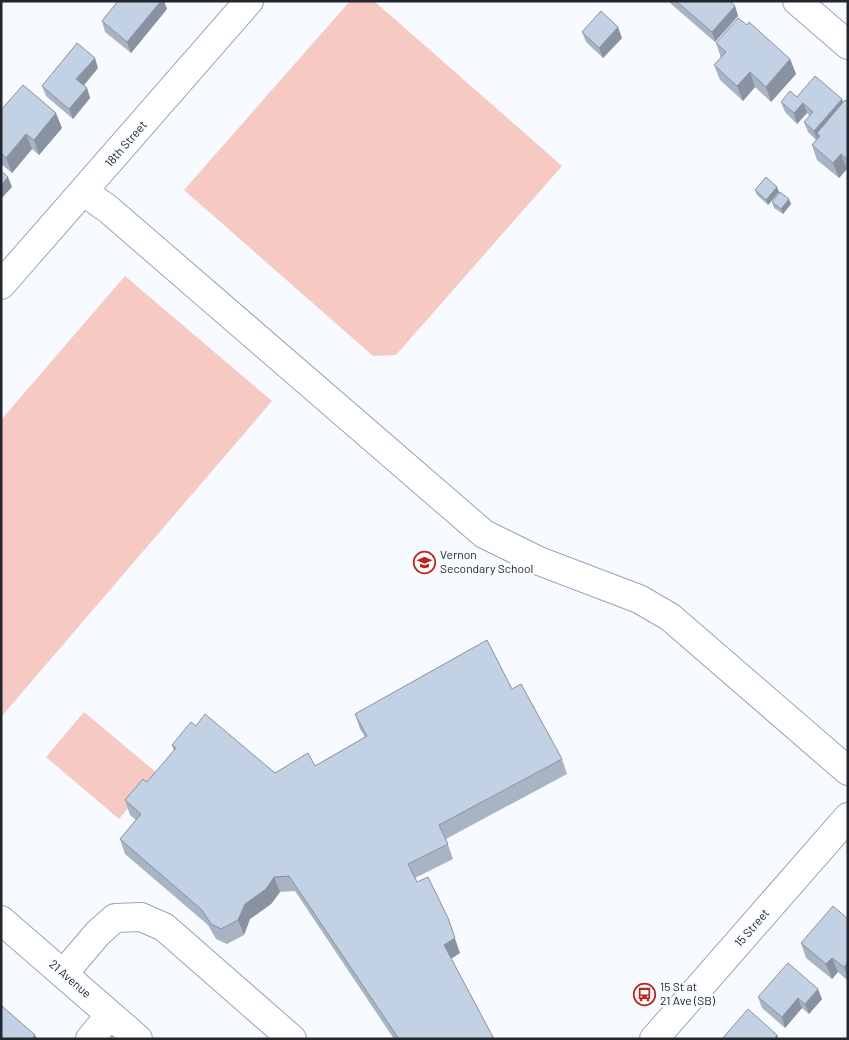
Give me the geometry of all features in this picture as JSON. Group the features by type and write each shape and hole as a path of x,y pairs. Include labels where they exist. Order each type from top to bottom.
{"street":[{"path":"797,1 847,43"},
{"name":"18th Street","path":"1,286 247,2"},
{"path":"84,192 108,209 484,534 539,561 639,599 670,617 848,771"},
{"name":"15 Street","path":"654,1039 848,816"},
{"path":"64,973 98,933 115,918 141,917 164,927 292,1039"},
{"name":"21 Avenue","path":"1,920 138,1039"},
{"path":"90,1039 110,1015"}],"shaded area":[{"path":"350,1 374,1 562,166 396,355 373,356 184,190"},
{"path":"125,276 272,401 1,717 1,420"},
{"path":"84,712 157,773 119,819 46,757"}],"building":[{"path":"118,1 161,1 127,42 102,21"},
{"path":"676,1 730,1 735,6 712,32"},
{"path":"601,11 618,27 599,48 582,32"},
{"path":"738,18 747,25 749,22 790,59 766,87 750,72 737,86 714,65 726,52 716,43"},
{"path":"77,43 95,58 76,79 87,88 69,109 42,86"},
{"path":"815,76 842,99 814,131 804,122 813,112 803,103 794,113 781,102 790,91 797,97"},
{"path":"23,85 56,113 34,140 26,134 6,158 1,153 1,110"},
{"path":"845,100 848,102 848,160 841,154 833,163 812,145 820,136 817,133"},
{"path":"1,171 8,177 1,185"},
{"path":"766,177 777,187 766,200 755,190"},
{"path":"780,192 789,199 781,209 772,202"},
{"path":"487,640 512,689 521,684 562,759 439,825 448,844 408,864 417,882 428,877 448,918 455,938 444,945 494,1039 399,1039 289,876 274,877 266,889 245,904 238,920 221,929 211,924 202,910 120,839 141,814 125,800 143,779 147,782 176,748 172,745 191,722 196,726 205,714 275,773 308,753 315,766 367,736 355,714"},
{"path":"833,906 848,919 848,962 844,967 832,958 826,964 801,943"},
{"path":"788,963 818,989 805,1004 798,998 782,1017 758,997"},
{"path":"2,1006 35,1035 32,1039 1,1039"},
{"path":"748,1009 777,1035 774,1039 722,1039"}],"place":[{"name":"Vernon Secondary School","path":"424,562"},
{"name":"15 St at 21 Ave (SB)","path":"644,994"}]}
